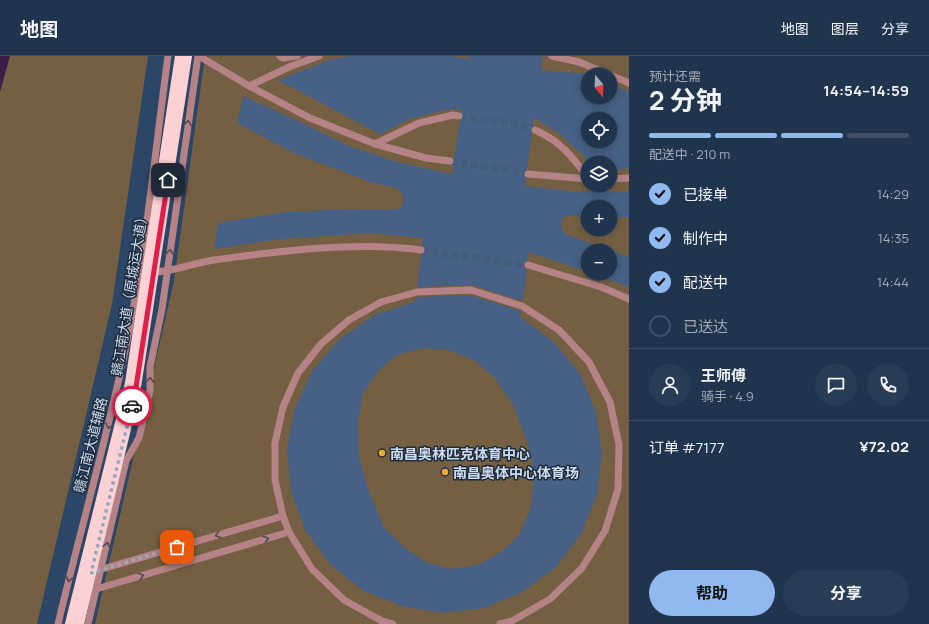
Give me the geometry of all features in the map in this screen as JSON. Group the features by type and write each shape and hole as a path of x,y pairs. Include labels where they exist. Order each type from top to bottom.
{"main road":[{"name":"赣江南大道（原城运大道）","path":"150,272 180,56"},
{"name":"赣江南大道（原城运大道）","path":"79,624 87,592 130,383 187,56"},
{"name":"赣江南大道（原城运大道）","path":"70,624 87,592"}],"street":[{"name":"赣江南大道辅路","path":"58,624 107,435 126,345 140,267 168,56"},
{"path":"88,624 87,592 91,573 126,461 139,438 150,390 150,367 162,309 198,56 249,86 310,118 375,144 426,158 450,161"},
{"path":"280,56 283,58 295,57"},
{"path":"249,86 289,67 319,56"},
{"path":"552,56 579,62 629,83"},
{"path":"289,67 295,57"},
{"path":"375,144 419,123 454,115 459,116"},
{"path":"535,130 548,136 571,155 581,169"},
{"path":"528,174 581,178"},
{"path":"617,179 629,178"},
{"path":"150,272 167,271 204,261 261,253 307,249 374,246 421,250"},
{"path":"528,265 601,287 629,298"},
{"path":"393,624 382,621 344,600 312,569 289,532 283,516 275,480 275,443 283,407 298,373 321,344 349,320 381,302 417,292 470,290 522,306 559,330 589,362 610,402 619,444 618,488 605,531 582,568 550,599 512,621 500,624"},
{"path":"91,573 283,516"},
{"path":"87,592 289,532"}],"shaded area":[{"path":"0,56 148,56 112,304 37,624 0,624"},
{"path":"0,56 10,56 0,92"},
{"name":"南昌奥林匹克体育中心","path":"205,56 629,56 629,624 95,624 174,281"}],"building":[{"path":"349,56 451,56 469,59 469,56 543,56 541,70 581,73 581,104 617,104 617,86 629,92 629,168 617,170 617,156 584,156 560,134 534,118 533,125 530,130 532,134 527,169 523,174 526,178 525,186 581,192 629,191 629,217 617,217 617,200 581,200 581,216 568,215 562,219 561,226 565,234 593,244 581,244 581,270 529,252 528,260 523,264 524,268 527,270 523,301 472,285 417,287 421,255 426,251 422,245 423,238 369,233 280,239 214,249 218,223 285,212 351,209 395,210 402,206 404,197 399,189 370,182 294,153 237,123 243,96 349,146 397,162 452,174 460,121 464,116 461,109 445,110 410,119 380,134 278,80 330,60"},
{"path":"617,253 629,257 629,287 609,280 617,280"},
{"name":"南昌奥体中心体育场","path":"470,295 521,311 520,317 554,342 580,374 596,412 602,454 597,495 581,534 556,567 522,592 484,608 442,613 401,606 362,590 330,564 305,530 291,491 287,449 295,408 313,370 340,339 374,315 414,302 415,298","holes":["424,348 448,350 474,360 494,377 513,405 527,441 534,474 531,507 519,535 501,552 478,565 452,569 428,563 406,549 384,527 369,492 359,457 358,422 363,393 378,371 397,355"]}],"tunnel":[{"path":"459,116 524,125 535,130"},
{"path":"450,161 528,174"},
{"path":"421,250 528,265"}],"way so far":[{"path":"132,406 91,573 177,547"}],"place":[{"name":"南昌奥林匹克体育中心","path":"382,453"},
{"name":"南昌奥体中心体育场","path":"445,472"}],"route":[{"path":"132,406 168,180"}]}
